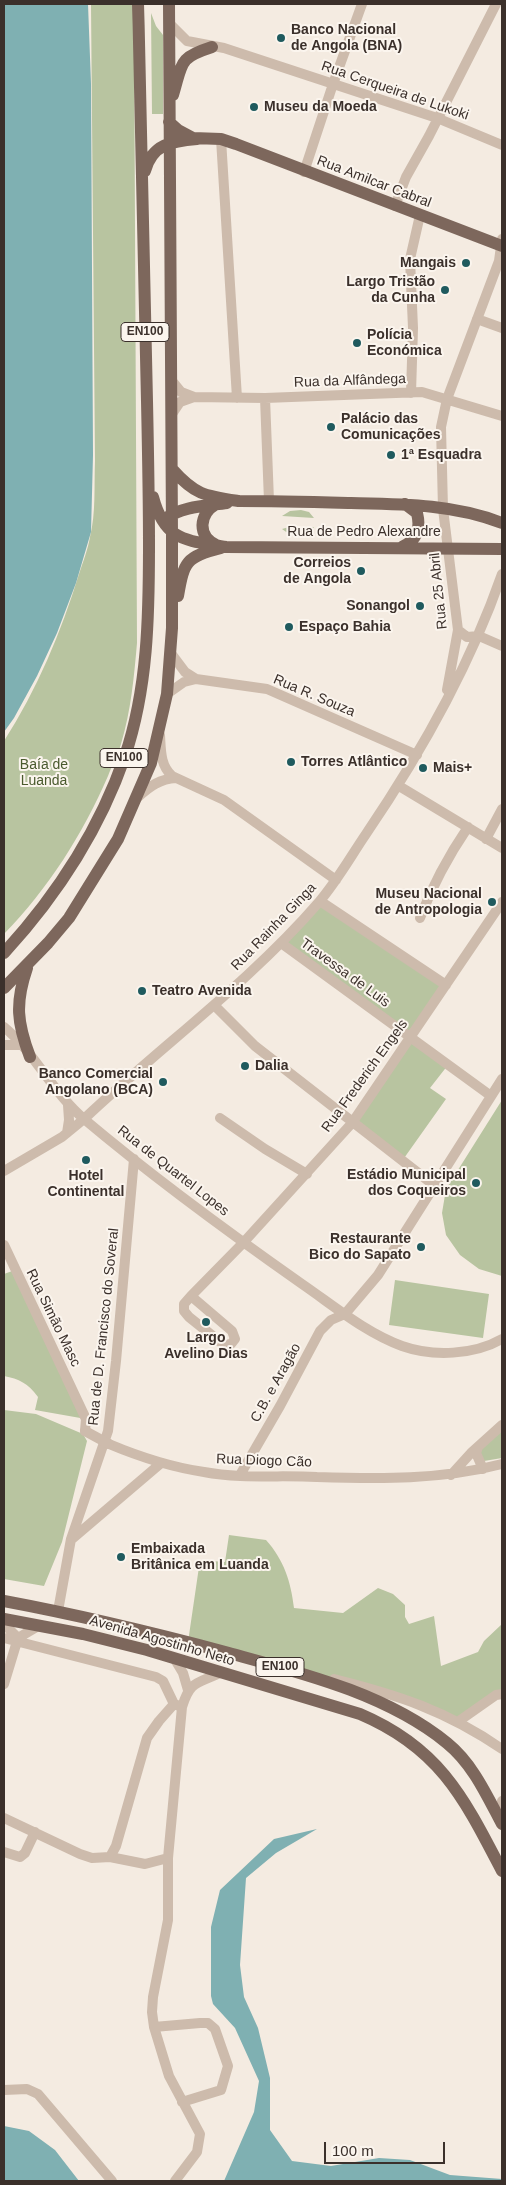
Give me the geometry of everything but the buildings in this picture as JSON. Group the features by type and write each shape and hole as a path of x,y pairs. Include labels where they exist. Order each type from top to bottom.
{"main road":[{"name":"EN100","path":"4,953 36,917 62,881 96,824 126,754 137,707 145,658 149,578 149,480 138,4"},
{"path":"159,4 170,24"},
{"name":"EN100","path":"4,988 69,918 89,889 118,839 138,797 151,763 167,694 172,628 172,534 166,518 172,469 169,4"},
{"path":"202,139 193,138 178,130 169,116 182,64 194,52 212,46"},
{"path":"142,183 149,157 158,148 170,144 202,139"},
{"name":"Rua Amilcar Cabral","path":"202,139 221,139 236,144 395,206 502,243"},
{"path":"172,469 185,483 200,494 239,501"},
{"path":"149,480 156,510 166,518"},
{"path":"149,578 154,544 166,518 185,509 216,504 239,501 269,501 405,504 443,509 492,519 502,523"},
{"path":"216,504 206,512 202,526 207,538 222,547"},
{"path":"400,547 412,541 419,528 417,513 405,504"},
{"path":"172,534 193,542 222,547"},
{"path":"172,628 186,566 192,558 199,554 222,547"},
{"name":"Rua de Pedro Alexandre","path":"222,547 448,547 502,549"},
{"path":"28,964 20,988 18,1014 30,1057"},
{"name":"Avenida Agostinho Neto","path":"4,1601 58,1611 188,1642 283,1668 380,1702 418,1722 449,1744 471,1768 502,1824"},
{"name":"Avenida Agostinho Neto","path":"4,1619 115,1641 174,1658 360,1714 400,1734 434,1761 453,1784 469,1808 502,1870"}],"street":[{"path":"304,172 362,4"},
{"path":"395,206 406,177 496,4"},
{"name":"Rua Cerqueira de Lukoki","path":"170,24 187,42 224,48 437,118 502,146"},
{"path":"221,139 237,398"},
{"path":"410,393 413,328 410,259 420,215"},
{"name":"Rua 25 Abril","path":"445,700 458,630 443,509 441,428 447,399 499,261 502,243"},
{"path":"477,319 502,328"},
{"path":"172,381 181,392 194,397"},
{"name":"Rua da Alfândega","path":"194,397 265,398 422,392 502,416"},
{"path":"172,414 180,402 194,397"},
{"path":"265,398 269,501"},
{"name":"Rua Rainha Ginga","path":"7,1170 66,1133 84,1119 215,1006 281,943 320,901 336,880 417,755 479,636 502,574"},
{"path":"458,630 467,638 479,636 502,646"},
{"path":"170,652 185,672 196,678"},
{"path":"167,694 184,682 196,678"},
{"name":"Rua R. Souza","path":"196,678 275,692 417,755"},
{"path":"160,728 162,759 169,773 224,800 336,880"},
{"path":"138,797 153,784 176,778"},
{"path":"398,786 502,848"},
{"path":"486,839 502,809"},
{"path":"420,918 430,890 444,862 468,828"},
{"path":"320,901 446,984"},
{"name":"Rua Frederich Engels","path":"191,1296 243,1243 352,1123 502,902"},
{"name":"Travessa de Luis","path":"281,943 491,1096"},
{"path":"215,1006 255,1046 435,1186"},
{"name":"Rua de Quartel Lopes","path":"4,1028 21,1044 68,1105 84,1119 134,1160 243,1243 346,1314 387,1339 403,1346 421,1350 466,1351 502,1339"},
{"path":"4,1045 21,1044"},
{"path":"346,1314 378,1275 502,1079"},
{"path":"66,1133 70,1120 68,1105"},
{"path":"220,1118 265,1150 307,1174"},
{"name":"Rua de D. Francisco do Soveral","path":"58,1611 71,1539 108,1431 134,1160"},
{"path":"4,1180 7,1170"},
{"name":"Rua Simão Masc","path":"4,1245 86,1419 85,1431"},
{"path":"191,1296 232,1331 235,1339 231,1344 224,1345 186,1314 184,1304 191,1296"},
{"name":"C.B. e Aragão","path":"240,1475 320,1331 331,1320 346,1314"},
{"path":"450,1475 502,1425"},
{"name":"Rua Diogo Cão","path":"85,1431 109,1444 160,1464 206,1473 374,1478 450,1475 502,1464"},
{"path":"478,1447 476,1453 482,1469"},
{"path":"71,1539 160,1464"},
{"path":"4,1624 17,1640"},
{"path":"4,1684 17,1640 40,1625"},
{"path":"4,1638 156,1677 163,1681 178,1706 168,1858 168,1920 153,1997 154,2027 169,2076 200,2134 200,2140 197,2152 176,2181"},
{"path":"174,1658 183,1673 188,1690"},
{"path":"283,1668 388,1693 429,1707 459,1721 502,1749"},
{"path":"110,1857 116,1846 147,1738 159,1721 178,1706 188,1690 196,1683 220,1673"},
{"path":"459,1721 496,1695 502,1694"},
{"path":"4,1818 80,1854 103,1859 110,1857 145,1864 168,1858"},
{"path":"4,1852 20,1856 25,1853 34,1832"},
{"path":"154,2027 200,2022 208,2023 215,2029 228,2066 221,2090 182,2102"},
{"path":"4,2090 27,2088 38,2094 112,2181"}],"green space":[{"name":"Baía de Luanda","path":"91,4 133,4 134,18 136,656 132,694 124,732 118,752 98,798 76,840 50,880 4,934 4,741 27,702 56,639 87,551 93,519 95,461"},
{"path":"151,13 156,26 163,35 163,114 152,114"},
{"path":"301,510 309,512 314,518 282,516 290,511"},
{"path":"289,527 314,527 303,535 294,535 282,529"},
{"path":"320,901 445,984 410,1038 448,1065 430,1088 446,1099 402,1161 352,1123 409,1038 281,943"},
{"name":"Estádio Municipal dos Coqueiros","path":"502,1100 502,1276 479,1269 460,1255 446,1235 442,1213 446,1189"},
{"path":"15,1270 86,1419 35,1410 38,1397 31,1388 23,1382 4,1376 4,1274"},
{"path":"395,1280 489,1294 483,1338 389,1325"},
{"path":"4,1410 36,1414 83,1434 87,1441 62,1542 44,1586 4,1579"},
{"path":"502,1425 502,1458 484,1461 478,1447"},
{"path":"229,1535 266,1540 278,1555 286,1572 294,1608 343,1613 378,1588 393,1594 405,1605 405,1617 409,1624 434,1616 441,1666 478,1652 484,1641 502,1624 502,1694 459,1721 429,1707 188,1642 200,1560 225,1562"}],"water":[{"path":"4,4 88,4 91,84 93,455 91,532 76,583 57,633 37,676 14,718 4,732"},
{"path":"317,1829 276,1853 246,1878 240,1965 244,1997 258,2028 270,2078 270,2130 292,2161 331,2166 379,2158 410,2160 450,2175 502,2179 502,2181 224,2181 254,2112 259,2081 235,2028 213,2004 211,1996 211,1927 220,1890 274,1839"},
{"path":"4,2126 29,2131 55,2150 79,2181 4,2181"}],"place":[{"name":"Banco Nacional de Angola (BNA)","path":"281,38"},
{"name":"Museu da Moeda","path":"254,107"},
{"name":"Mangais","path":"466,263"},
{"name":"Largo Tristão da Cunha","path":"445,290"},
{"name":"Polícia Económica","path":"357,343"},
{"name":"Palácio das Comunicações","path":"331,427"},
{"name":"1ª Esquadra","path":"391,455"},
{"name":"Correios de Angola","path":"361,571"},
{"name":"Sonangol","path":"420,606"},
{"name":"Espaço Bahia","path":"289,627"},
{"name":"Torres Atlântico","path":"291,762"},
{"name":"Mais+","path":"423,768"},
{"name":"Museu Nacional de Antropologia","path":"492,902"},
{"name":"Teatro Avenida","path":"142,991"},
{"name":"Dalia","path":"245,1066"},
{"name":"Banco Comercial Angolano (BCA)","path":"163,1082"},
{"name":"Hotel Continental","path":"86,1160"},
{"name":"Estádio Municipal dos Coqueiros","path":"476,1183"},
{"name":"Restaurante Bico do Sapato","path":"421,1247"},
{"name":"Largo Avelino Dias","path":"206,1322"},
{"name":"Embaixada Britânica em Luanda","path":"121,1557"}]}
